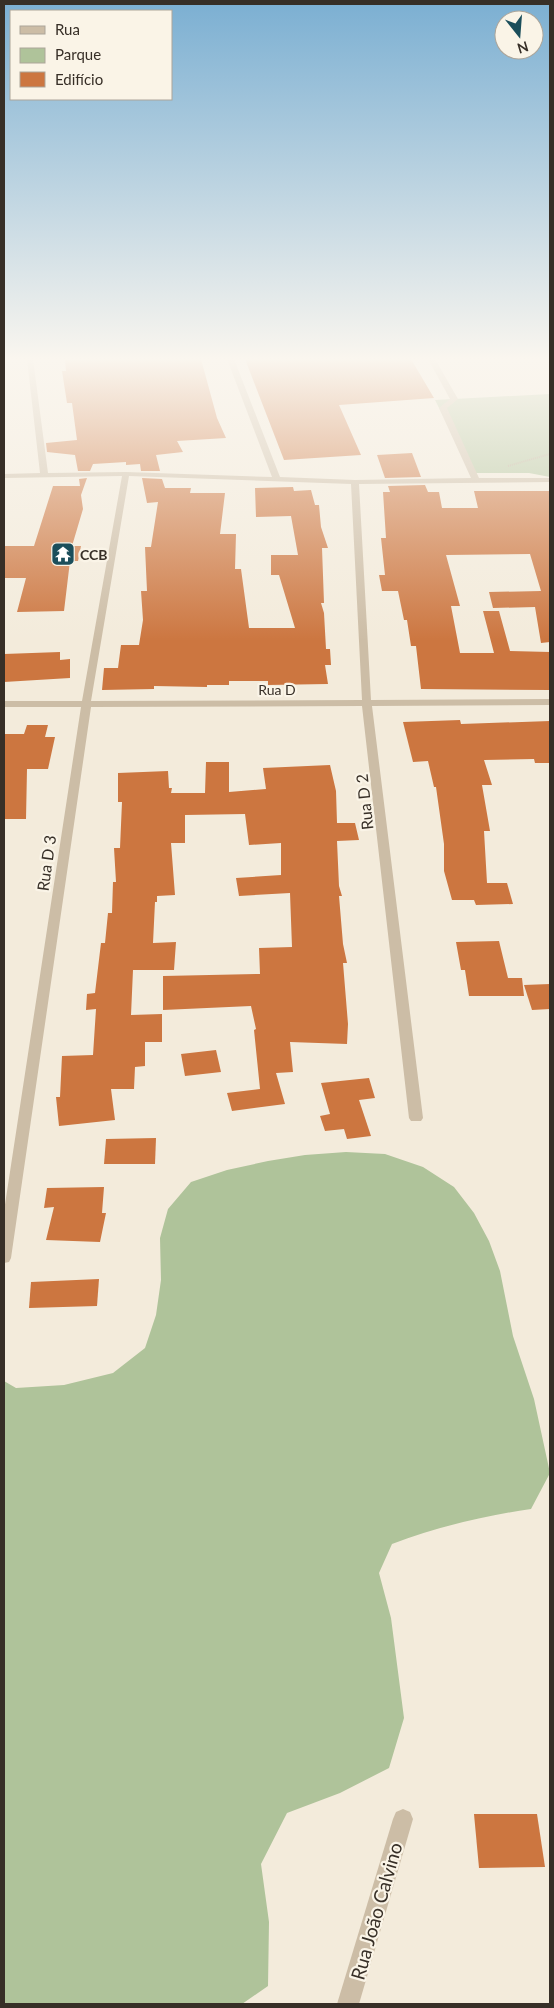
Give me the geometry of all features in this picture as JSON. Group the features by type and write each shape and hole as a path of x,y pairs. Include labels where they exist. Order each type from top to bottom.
{"street":[{"path":"41,453 44,475"},
{"path":"266,453 277,480"},
{"path":"463,453 476,480"},
{"path":"4,476 126,474 355,482 550,480"},
{"name":"Rua D 3","path":"4,1258 86,704 126,474"},
{"name":"Rua D 2","path":"355,482 367,702 370,711 416,1118"},
{"name":"Rua D","path":"4,704 550,702"},
{"name":"Rua João Calvino","path":"348,2004 403,1819"}],"path":[{"path":"506,467 550,454"}],"green space":[{"path":"462,453 550,453 550,477 529,473 472,473"},
{"path":"346,1152 385,1154 423,1167 454,1187 474,1213 489,1241 500,1271 513,1336 534,1399 550,1473 531,1509 460,1523 392,1544 379,1573 391,1618 404,1718 389,1768 340,1793 287,1813 261,1864 269,1922 268,1986 242,2004 4,2004 4,1381 16,1388 64,1385 113,1373 145,1348 156,1315 161,1280 160,1238 168,1209 191,1182 227,1170 268,1161 305,1155"}],"building":[{"path":"54,453 177,453 156,455 160,471 141,471 140,464 126,465 126,462 93,464 90,471 78,471 75,455"},
{"path":"281,453 360,453 361,455 284,460"},
{"path":"412,453 421,477 385,478 377,455"},
{"path":"87,478 81,495 83,509 72,546 81,546 78,561 70,561 64,611 17,612 26,578 4,578 4,546 34,546 53,486 80,486 79,479"},
{"path":"142,478 162,479 165,488 191,488 190,493 225,493 220,534 236,534 235,569 241,569 249,628 295,628 279,575 271,575 271,555 298,555 291,516 256,517 255,488 293,487 294,491 311,490 315,505 319,505 321,527 328,548 322,548 324,603 321,603 324,613 326,649 330,649 331,665 325,665 328,684 268,685 268,681 229,681 229,685 207,685 207,687 154,686 154,689 102,690 104,668 118,668 121,645 139,645 143,620 141,591 147,591 145,547 151,547 158,502 147,503"},
{"path":"425,485 428,492 439,492 442,508 478,508 474,491 550,491 550,642 541,643 535,607 493,608 489,592 541,591 530,554 446,555 460,606 451,606 460,653 494,653 483,611 499,611 510,651 550,652 550,690 421,689 416,646 411,646 407,620 404,620 398,591 382,591 379,575 385,575 381,538 386,538 383,492 390,492 388,486"},
{"path":"60,652 60,660 70,659 70,678 4,682 4,654"},
{"path":"460,720 461,724 550,721 550,763 535,763 534,759 484,760 492,785 482,785 490,831 484,831 487,883 507,883 513,904 476,905 474,900 452,900 444,871 444,844 436,787 434,787 428,761 413,762 403,722"},
{"path":"27,725 48,725 45,737 55,737 48,769 27,769 26,819 4,819 4,734 24,734"},
{"path":"206,762 229,762 229,792 266,789 263,768 330,765 336,791 337,823 355,823 359,840 337,841 339,886 342,896 339,896 343,944 347,963 343,963 348,1024 347,1044 290,1042 293,1072 276,1073 285,1104 232,1111 227,1093 260,1089 254,1030 256,1029 251,1006 163,1010 163,976 260,974 259,948 292,947 290,893 239,896 236,878 281,875 281,843 249,845 245,814 185,815 185,843 171,843 175,895 157,896 157,902 155,902 153,943 176,942 174,970 133,970 131,1015 162,1014 162,1042 145,1042 145,1066 135,1067 134,1089 111,1089 115,1120 59,1126 56,1097 60,1097 62,1056 93,1055 96,1009 86,1010 87,994 95,993 101,943 105,943 108,913 112,913 113,882 116,882 114,848 120,848 122,802 118,802 118,773 168,771 169,788 172,788 171,793 205,793"},
{"path":"499,941 508,978 522,978 524,996 469,996 465,970 461,970 456,942"},
{"path":"550,984 550,1009 532,1010 524,985"},
{"path":"216,1050 221,1072 185,1076 181,1054"},
{"path":"369,1078 375,1098 359,1100 371,1136 347,1139 344,1129 325,1131 320,1116 330,1114 321,1083"},
{"path":"156,1138 155,1164 104,1164 106,1139"},
{"path":"104,1187 102,1213 106,1213 100,1242 46,1240 54,1207 44,1208 47,1188"},
{"path":"99,1279 97,1306 29,1308 31,1282"},
{"path":"474,1814 537,1814 545,1867 479,1868"}],"place":[{"name":"CCB","path":"63,554"}]}
